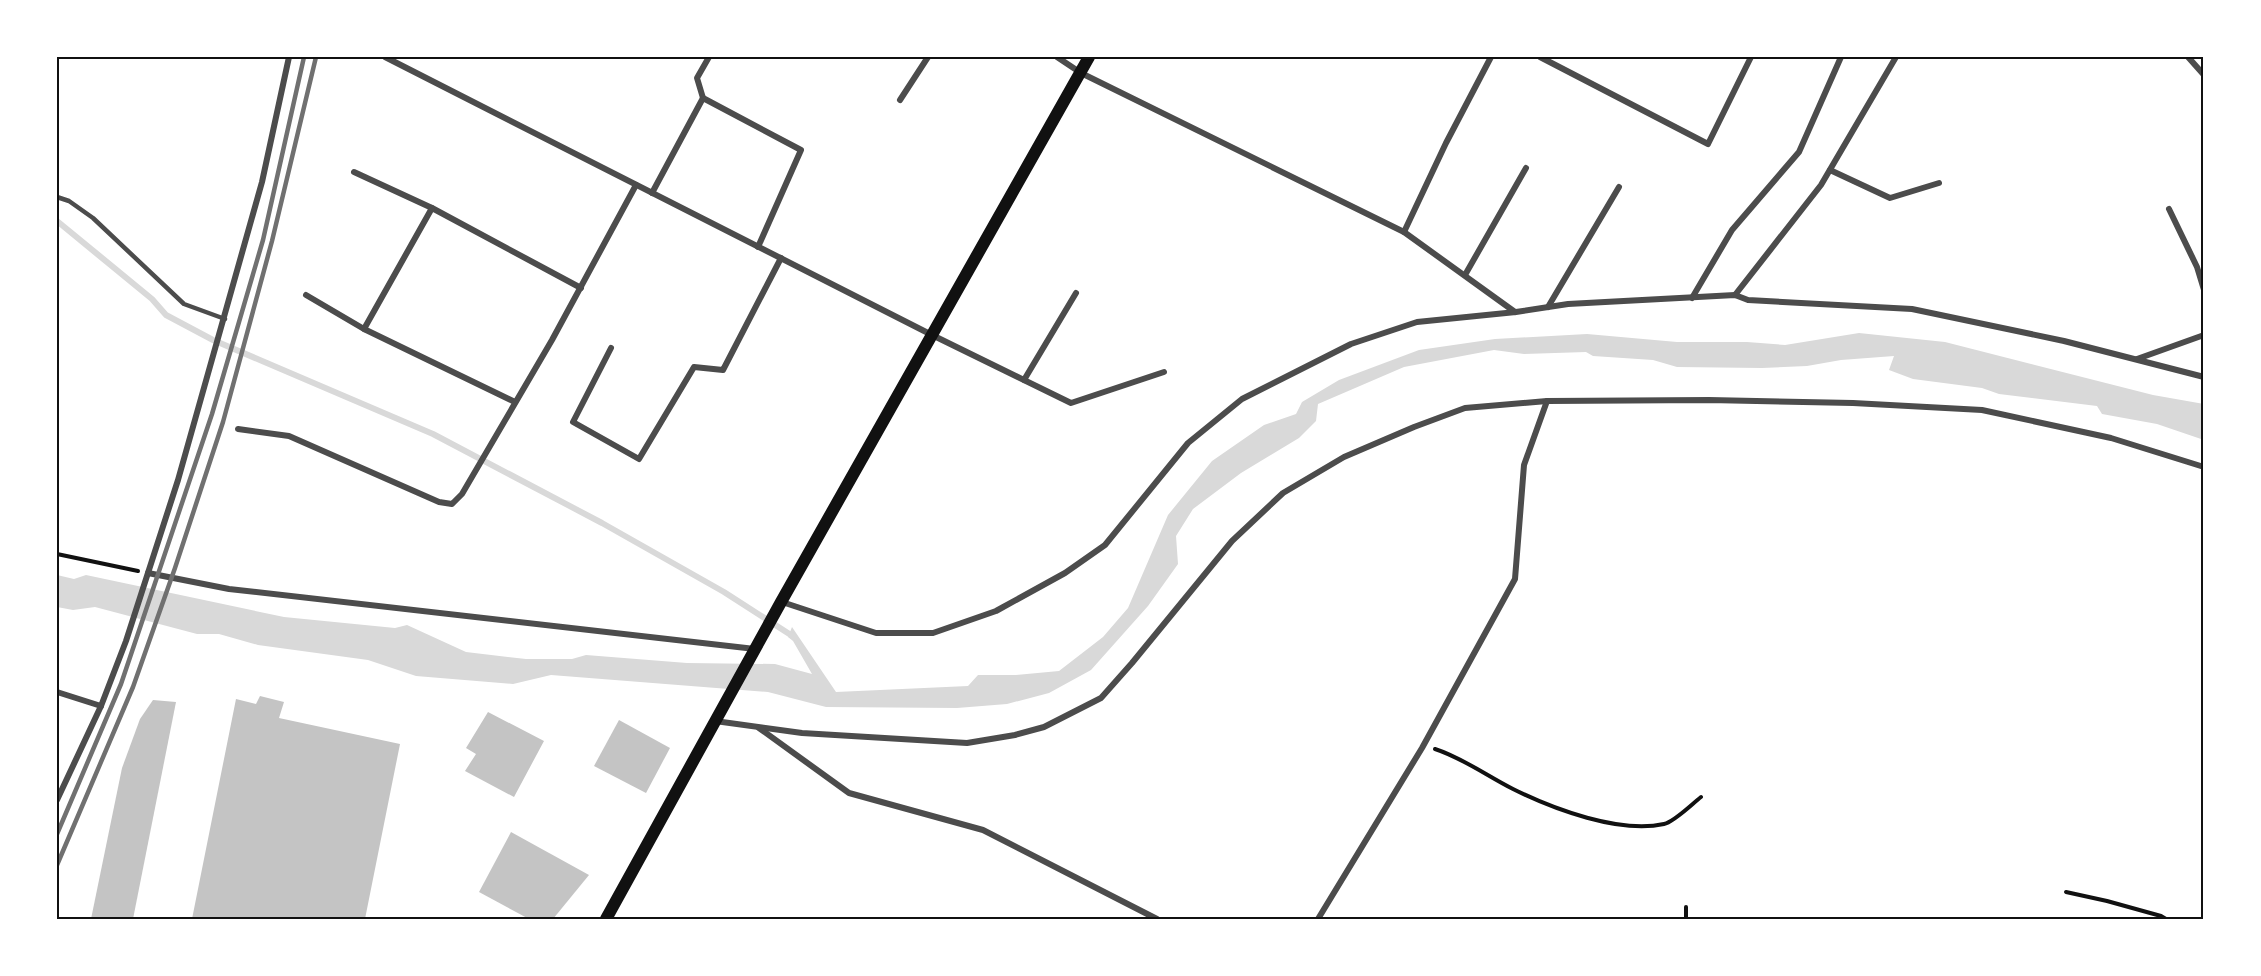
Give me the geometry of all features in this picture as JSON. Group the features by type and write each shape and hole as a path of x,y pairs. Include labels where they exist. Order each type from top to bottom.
{"main road":[{"path":"606,919 781,602 1089,57"}],"street":[{"path":"57,800 101,706 126,641 178,480 262,182 289,57"},
{"path":"385,57 932,335 1071,403 1164,372"},
{"path":"652,193 703,98 697,78 709,57"},
{"path":"900,99 928,57"},
{"path":"1057,57 1081,73 1404,232 1516,312"},
{"path":"1404,232 1446,143 1491,57"},
{"path":"1540,57 1708,144 1751,57"},
{"path":"1692,298 1732,230 1799,152 1841,57"},
{"path":"1735,295 1821,185 1896,57"},
{"path":"2188,57 2204,75"},
{"path":"703,98 801,150 758,247"},
{"path":"1465,275 1526,168"},
{"path":"1830,170 1890,198 1939,183"},
{"path":"354,172 432,208 581,288"},
{"path":"238,429 290,435 439,502 452,504 462,494 516,402 636,185"},
{"path":"1548,307 1619,186"},
{"path":"364,329 432,208"},
{"path":"2169,209 2197,267 2204,290"},
{"path":"611,348 573,422 639,459 694,367 723,370 781,258"},
{"path":"1024,380 1076,293"},
{"path":"306,295 364,329 516,402"},
{"path":"781,602 876,633 933,633 996,611 1065,573 1105,545 1188,443 1242,399 1351,344 1417,322 1630,300 1735,295 1748,300 1912,309 2064,341 2204,377"},
{"path":"2136,359 2204,335"},
{"path":"717,717 802,734 967,743 1015,735 1044,727 1101,698 1232,541 1283,493 1344,458 1414,427 1465,408 1547,401 1709,400 1842,402 1982,410 2111,438 2204,467"},
{"path":"1318,919 1422,748 1515,579 1524,465 1547,401"},
{"path":"147,573 229,589 755,649"},
{"path":"57,692 101,706"},
{"path":"758,727 849,793 983,830 1157,919"}],"lane":[{"path":"57,196 69,201 93,219 184,304 225,319"}],"path":[{"path":"57,554 147,573"},
{"path":"1422,748 1436,749 1470,764 1513,790 1556,807 1630,827 1666,824 1701,797"},
{"path":"2066,892 2107,901 2166,919"},
{"path":"1686,906 1686,919"}],"shaded area":[{"path":"1859,333 1945,342 2153,395 2204,404 2204,440 2157,424 2102,414 2097,406 1999,394 1982,388 1913,379 1889,370 1894,356 1841,360 1807,366 1677,367 1653,360 1593,356 1586,352 1524,354 1494,350 1404,367 1318,404 1316,421 1299,438 1241,473 1193,509 1176,536 1178,564 1148,606 1091,670 1049,693 1007,704 957,708 826,707 768,692 551,675 513,684 416,676 368,660 258,645 219,634 197,634 95,607 73,610 57,607 57,575 74,579 86,575 284,617 395,628 407,625 466,652 526,659 572,659 586,655 687,663 775,664 812,674 793,641 788,637 792,627 836,692 968,686 978,675 1016,675 1059,671 1103,637 1128,608 1168,515 1212,461 1264,425 1296,414 1302,402 1339,380 1419,350 1495,339 1587,334 1677,342 1747,342 1785,345"}],"building":[{"path":"260,696 284,702 279,718 400,744 365,919 192,919 236,699 256,704"},
{"path":"153,700 176,702 133,919 91,919 122,768 140,719"},
{"path":"488,712 544,741 514,797 465,771 476,754 466,748"},
{"path":"619,720 670,748 646,793 594,766"},
{"path":"511,832 589,875 553,919 529,919 479,892"}],"waterway":[{"path":"57,221 152,299 166,315 213,340 433,434 602,523 724,592 794,637"}],"railway":[{"path":"57,834 121,684 212,414 263,240 304,57"},
{"path":"57,865 133,687 223,422 272,241 316,57"}]}
